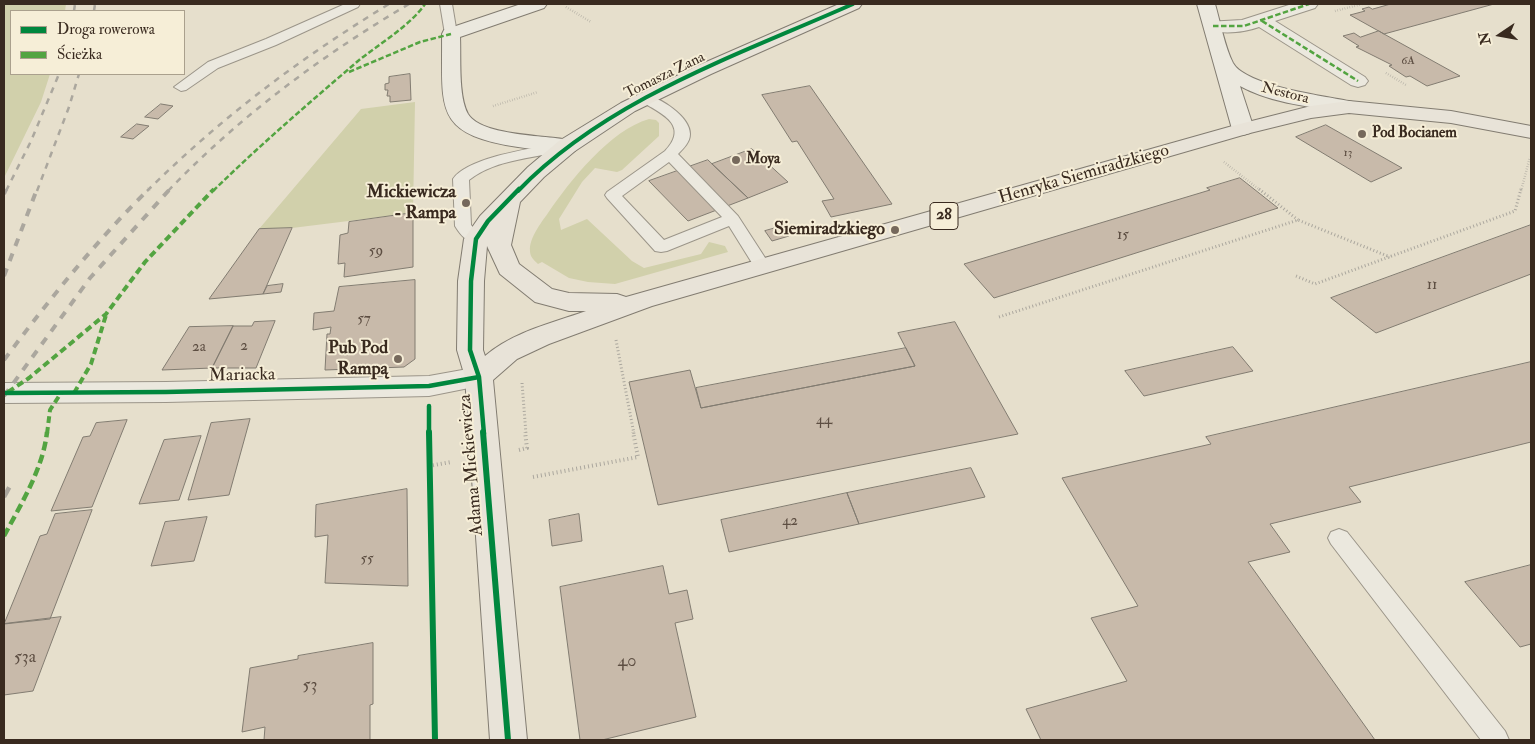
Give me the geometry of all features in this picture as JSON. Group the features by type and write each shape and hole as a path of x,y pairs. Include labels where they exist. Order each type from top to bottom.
{"main road":[{"name":"Tomasza Zana","path":"508,202 536,172 567,146 645,98 854,4"},
{"name":"Henryka Siemiradzkiego","path":"643,300 1244,128 1311,112 1349,107 1451,117 1531,132"},
{"name":"Adama Mickiewicza","path":"508,202 488,221 476,239 471,281 470,350 479,377 508,740"},
{"name":"28","path":"508,202 499,245 509,268 527,284 544,296 569,302 608,303 643,300"},
{"path":"479,377 507,352 540,337 643,300"}],"street":[{"path":"538,4 452,34 454,102 458,116 480,132 567,146"},
{"name":"Nestora","path":"1206,4 1244,128"},
{"path":"1213,26 1240,26 1262,21 1309,4"},
{"path":"1262,21 1358,81"},
{"name":"Nestora","path":"1226,68 1245,82 1272,92 1349,107"},
{"name":"Mariacka","path":"4,393 175,392 429,386 479,377"}],"lane":[{"path":"181,87 213,65 271,42 354,4"},
{"path":"446,4 452,34"},
{"path":"645,98 672,114 681,125 682,141 678,148 613,195 661,247 732,220"},
{"path":"476,239 463,226 461,179 468,172 485,165 567,146"},
{"path":"670,154 732,220 763,267"},
{"path":"1339,538 1496,740"}],"path":[{"path":"566,8 592,22"},
{"path":"488,108 538,92"},
{"path":"1296,276 1316,284 1515,211 1531,151"},
{"path":"1221,160 1298,220 1390,257"},
{"path":"999,317 1298,220"},
{"path":"533,477 638,457 616,337"},
{"path":"429,466 527,448 521,390 523,374"},
{"path":"429,458 429,476"}],"green space":[{"path":"4,4 66,4 65,10 10,10 10,75 50,75 41,102 4,178"},
{"path":"415,102 413,213 292,228 259,229 361,109"},
{"path":"649,119 656,120 659,123 659,136 622,170 617,172 595,168 582,182 559,219 561,230 587,219 632,261 644,268 701,254 709,242 725,246 728,252 615,284 588,282 569,278 542,262 538,264 531,255 531,241 557,200 579,172 606,145 634,125"}],"building":[{"path":"1391,4 1494,4 1384,34 1350,15 1365,11 1362,9 1369,7 1372,9"},
{"path":"1379,31 1460,76 1427,86 1410,76 1406,77 1389,66 1392,65 1356,47 1359,46 1343,36 1354,33 1360,37"},
{"path":"410,74 411,100 390,102 390,96 387,96 388,90 385,90 385,84 389,83 389,77"},
{"path":"810,86 892,204 831,217 822,201 834,199 797,141 792,142 762,95"},
{"path":"161,104 173,106 158,119 145,117"},
{"path":"137,124 149,126 133,139 121,137"},
{"path":"1326,125 1402,168 1371,182 1296,137"},
{"path":"752,149 788,182 748,198 712,164"},
{"path":"708,160 748,198 688,221 649,181"},
{"path":"1240,178 1278,208 994,298 964,264 1210,190 1207,188"},
{"path":"413,213 413,267 344,277 345,263 338,264 340,235 348,233 349,222"},
{"path":"1531,225 1531,274 1376,333 1331,298"},
{"path":"783,226 789,236 772,241 765,231"},
{"path":"292,228 263,294 209,299 259,229"},
{"path":"415,280 415,359 404,367 325,370 327,334 330,334 331,327 313,330 314,313 334,311 339,287"},
{"path":"283,284 281,292 263,294 267,286"},
{"path":"275,321 256,368 212,368 233,326 252,326 254,322"},
{"path":"955,322 1018,434 658,505 629,382 690,370 701,408 915,366 898,333"},
{"path":"233,326 212,368 162,370 189,327"},
{"path":"1233,347 1253,371 1144,396 1125,371"},
{"path":"906,348 915,366 701,408 696,388"},
{"path":"1531,362 1531,442 1349,487 1361,502 1270,524 1290,552 1248,562 1375,740 1041,740 1026,709 1127,681 1091,618 1138,606 1062,478 1211,444 1206,437"},
{"path":"250,419 229,495 188,500 211,423"},
{"path":"127,420 92,507 51,511 83,437 90,436 96,423"},
{"path":"201,436 179,500 139,504 164,440"},
{"path":"971,468 985,497 859,524 847,493"},
{"path":"407,489 408,586 325,583 328,535 315,537 316,505"},
{"path":"847,493 859,524 729,552 721,520"},
{"path":"92,510 50,619 4,624 40,536 47,534 55,514"},
{"path":"579,514 582,541 552,546 549,520"},
{"path":"207,517 194,561 151,566 165,522"},
{"path":"1531,565 1531,644 1520,647 1465,582"},
{"path":"663,566 669,594 687,590 693,619 675,623 696,717 602,740 580,740 560,587"},
{"path":"61,617 33,691 4,695 4,624"},
{"path":"373,643 373,704 370,705 370,740 264,740 265,727 242,732 250,668 298,659 298,656"}],"railway":[{"path":"74,10 75,4"},
{"path":"94,10 95,4"},
{"path":"147,191 204,138 262,90 324,46 389,4"},
{"path":"170,189 223,138 282,89 344,45 409,4"},
{"path":"6,191 31,141 59,75"},
{"path":"37,191 69,107 79,75"},
{"path":"4,194 6,189"},
{"path":"4,276 37,189"},
{"path":"4,396 90,278 170,189"},
{"path":"4,360 73,272 147,191"},
{"path":"4,497 11,484"}],"marked path":[{"path":"8,392 29,378 106,314 145,262 200,203 274,132 382,41 418,14 425,4"},
{"path":"1213,26 1244,26 1309,4"},
{"path":"1262,21 1358,81"},
{"path":"349,72 420,42 451,34"},
{"path":"74,393 91,364 106,315"},
{"path":"4,536 28,492 46,445 50,410 61,393"}],"cycle path":[{"path":"508,740 479,377 470,350 471,281 476,239 488,221 536,172 567,146 628,107 704,70 853,4"},
{"path":"4,393 166,392 429,386 479,377"},
{"path":"429,406 435,740"}],"place":[{"name":"Pod Bocianem","path":"1362,134"},
{"name":"Moya","path":"736,160"},
{"name":"Mickiewicza - Rampa","path":"466,203"},
{"name":"Siemiradzkiego","path":"895,230"},
{"name":"Pub Pod Rampą","path":"398,359"}]}
